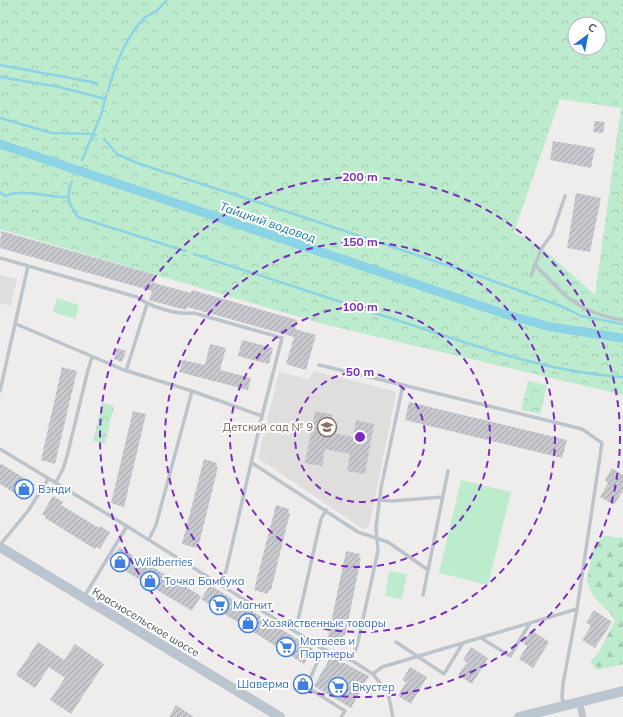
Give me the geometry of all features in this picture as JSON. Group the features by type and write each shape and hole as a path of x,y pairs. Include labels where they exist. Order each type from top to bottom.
{"main road":[{"name":"Красносельское шоссе","path":"0,546 280,717"},
{"path":"519,717 623,691"}],"street":[{"path":"579,702 583,717"}],"lane":[{"path":"531,276 541,249 552,234 565,196"},
{"path":"0,258 137,297 147,304 154,306 184,314 194,314 282,338 262,416 226,571 220,584"},
{"path":"534,265 544,273 566,296 580,306 597,313 623,320"},
{"path":"0,391 28,266"},
{"path":"154,306 155,301"},
{"path":"126,371 147,304"},
{"path":"16,324 126,371 192,391 262,416"},
{"path":"56,482 63,469 67,456 92,357"},
{"path":"319,365 582,429 602,443 577,609 563,689 562,697 564,706"},
{"path":"351,660 357,646 378,551 376,527 379,500 403,385"},
{"path":"149,539 156,525 192,391"},
{"path":"0,449 149,539 323,649 351,660 373,674 388,693 393,717"},
{"path":"252,463 358,532 388,542 428,570"},
{"path":"423,595 448,471"},
{"path":"0,546 28,511 48,479"},
{"path":"379,500 392,501 443,497"},
{"path":"293,630 298,620 321,519 326,510"},
{"path":"84,597 127,526"},
{"path":"373,674 382,667 577,609"},
{"path":"481,638 510,656 530,623"},
{"path":"396,642 444,674 463,643"},
{"path":"323,649 310,682 310,689 345,711 341,717"}],"shaded area":[{"path":"0,275 17,279 11,306 0,303"},
{"name":"Детский сад № 9","path":"314,371 394,391 396,395 369,526 363,529 258,458 279,372 309,379"}],"green space":[{"path":"0,0 623,0 623,395 323,324 0,229","holes":["560,99 621,108 595,295 540,246 514,232"]},
{"path":"57,298 79,305 75,319 53,312"},
{"path":"528,381 547,385 540,414 521,410"},
{"path":"102,403 114,406 105,444 93,441"},
{"path":"461,480 511,492 488,585 439,573"},
{"path":"603,536 623,538 623,664 598,670 590,662 599,652 615,621 610,613 593,596 587,581 593,550"},
{"path":"389,571 407,574 402,599 385,596"}],"building":[{"path":"595,121 605,122 603,133 593,132"},
{"path":"553,141 595,148 591,168 550,160"},
{"path":"576,193 601,198 590,252 567,248"},
{"path":"1,231 156,275 154,283 191,293 192,290 297,320 295,329 316,335 306,370 286,364 294,337 187,307 186,310 149,300 152,291 0,248"},
{"path":"242,340 273,348 269,364 238,356"},
{"path":"210,344 226,348 220,370 251,378 248,390 179,372 183,360 205,365"},
{"path":"117,348 126,351 122,362 114,359"},
{"path":"62,367 77,371 55,464 41,460"},
{"path":"409,402 567,440 562,458 405,420"},
{"path":"133,411 146,414 124,507 111,503"},
{"path":"315,411 333,415 329,432 353,437 356,420 374,424 365,474 347,471 350,454 325,449 322,466 305,463"},
{"path":"204,459 217,463 216,467 218,467 199,544 197,543 196,548 182,544"},
{"path":"0,463 35,485 25,500 0,484"},
{"path":"612,468 623,475 623,491 614,505 600,497 608,483 605,480"},
{"path":"53,496 63,502 61,505 99,528 100,526 110,532 100,549 96,547 95,549 45,518 46,516 42,514"},
{"path":"276,505 289,509 288,513 290,513 271,590 269,589 268,594 254,590"},
{"path":"119,547 201,596 192,611 110,562"},
{"path":"346,551 360,554 359,558 361,558 345,636 343,635 342,640 328,637"},
{"path":"210,585 313,649 304,664 201,599"},
{"path":"594,610 612,622 595,648 582,640 591,626 586,623"},
{"path":"531,630 549,642 533,668 519,659 527,646 523,643"},
{"path":"38,642 64,660 75,644 104,664 71,714 50,700 65,678 49,667 35,688 16,675"},
{"path":"471,647 488,658 472,684 458,675 467,662 463,660"},
{"name":"Вкустер","path":"331,656 369,676 351,708 314,686"},
{"path":"410,667 427,677 411,704 398,696 406,682 402,680"},
{"path":"176,705 194,717 169,717"}],"waterway":[{"path":"108,91 117,62 131,35 146,16 156,11 167,0"},
{"path":"0,65 97,83"},
{"path":"0,77 59,87 106,99"},
{"path":"82,160 101,115 106,96"},
{"path":"0,118 52,133 96,135"},
{"path":"104,139 117,154 137,163 488,279 566,308 581,316 623,324"},
{"name":"Таицкий водовод","path":"0,144 511,316 551,327 623,338"},
{"path":"72,182 68,197 70,204 78,217 185,251"},
{"path":"0,192 5,196 28,193 68,197"},
{"path":"194,254 468,344 519,359 570,371 623,377"}],"place":[{"name":"Детский сад № 9","path":"327,427"},
{"name":"Вэнди","path":"24,489"},
{"name":"Wildberries","path":"120,562"},
{"name":"Точка Бамбука","path":"150,581"},
{"name":"Магнит","path":"219,605"},
{"name":"Хозяйственные товары","path":"248,623"},
{"name":"Матвеев и Партнеры","path":"286,647"},
{"name":"Шаверма","path":"303,684"},
{"name":"Вкустер","path":"338,687"}]}
